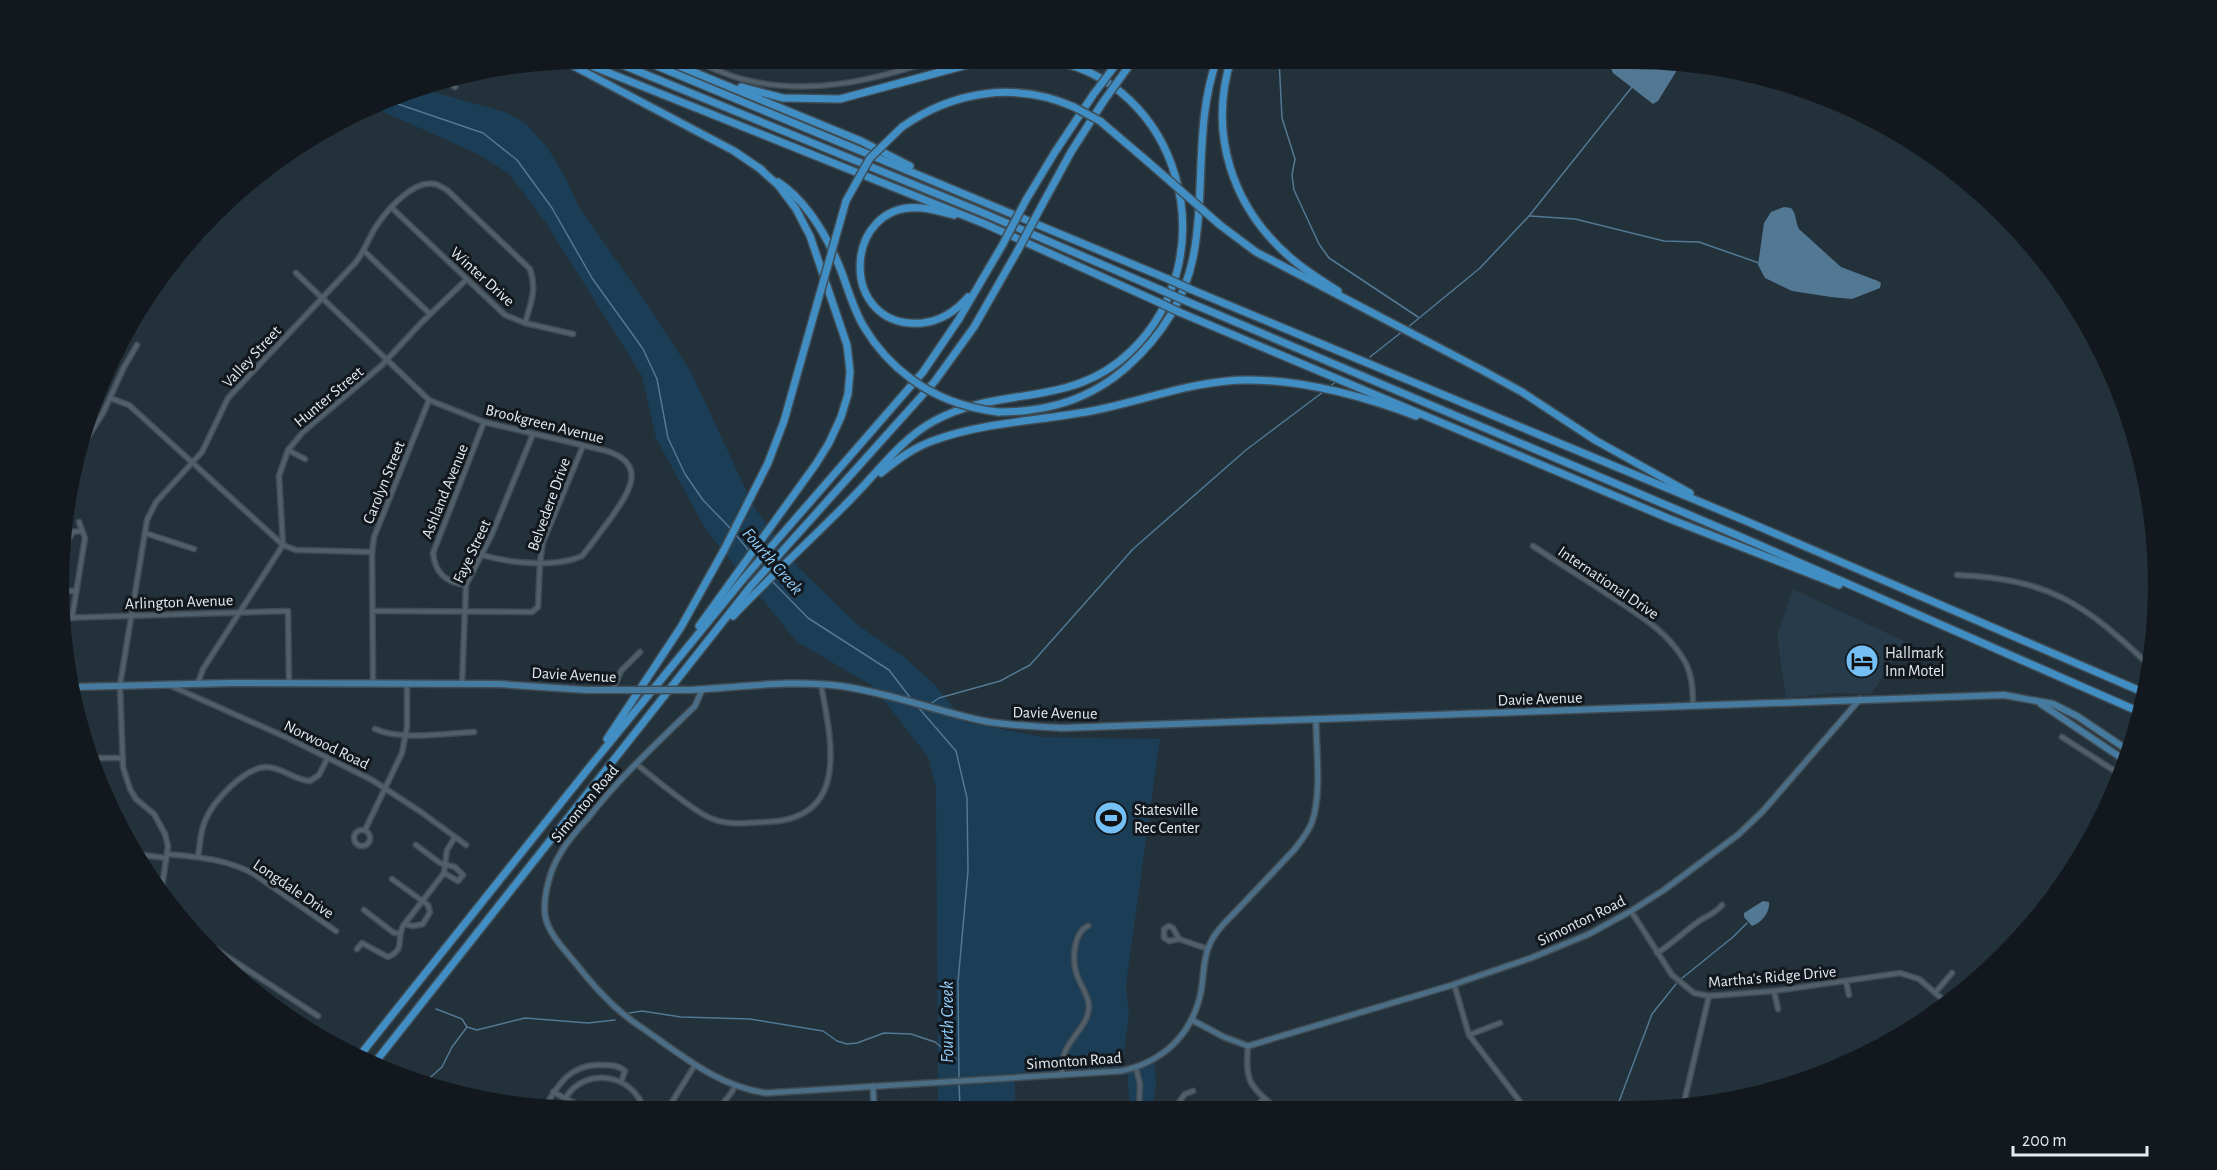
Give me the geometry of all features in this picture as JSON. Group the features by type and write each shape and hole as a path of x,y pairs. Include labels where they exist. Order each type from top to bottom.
{"highway":[{"path":"579,69 734,151 785,187 806,209 822,232 838,263 863,326 882,353 910,378 932,393 955,402 998,412 1044,409 1093,392 1111,380 1144,351 1171,314 1182,292 1193,259 1204,116 1215,69"},
{"path":"599,69 985,224 1179,312 1670,519 1935,622"},
{"path":"635,69 971,207 1161,291 1728,531 2132,709"},
{"path":"666,69 1746,521 2137,690"},
{"path":"686,69 861,141 954,189"},
{"path":"935,73 947,69"},
{"path":"719,83 783,98 830,99 857,95 950,69"},
{"path":"752,590 782,568 907,440 936,420 976,404 1062,390 1082,383 1113,366 1130,352 1148,332 1162,310 1178,273 1183,249 1183,214 1178,183 1163,145 1138,109 1112,85 1078,69"},
{"path":"363,1051 744,578 923,372 959,319 1055,152 1112,69"},
{"path":"379,1058 777,557 935,381 975,327 1071,152 1127,69"},
{"path":"1229,69 1221,113 1223,137 1230,169 1242,198 1256,220 1292,259 1362,307"},
{"path":"588,769 681,627 724,550 768,463 784,421 846,201 870,158 902,127 930,109 962,97 1005,91 1044,96 1074,107 1100,121 1220,225 1256,252 1522,392 1595,440 1665,480 1746,521"},
{"path":"660,680 816,464 841,417 848,394 850,371 847,345 810,236 796,209 778,185 759,168"},
{"path":"981,282 962,304 948,315 932,322 910,324 889,317 874,306 863,287 859,270 860,257 866,239 875,225 886,216 903,209 922,207 985,224"},
{"path":"852,498 910,452 934,440 957,433 1094,411 1216,382 1246,380 1301,385 1343,393 1412,414 1537,463"}],"main road":[{"name":"Davie Avenue","path":"79,687 373,683 521,684 612,690 702,690 797,684 821,685 859,690 982,720 1029,727 1316,719 1994,694 2053,704 2065,709 2122,746"},
{"path":"2038,702 2119,756"}],"street":[{"path":"716,69 745,80 786,87 810,88 870,80 906,69"},
{"name":"Valley Street","path":"163,881 166,856 165,834 161,824 130,789 125,778 120,685 145,533 151,510 192,463 210,438 228,398 364,251 375,227 411,188 423,184 435,184 447,190 530,269 534,281 534,294 525,323"},
{"name":"Winter Drive","path":"392,208 505,315 525,323 573,334"},
{"path":"364,251 430,314"},
{"name":"Brookgreen Avenue","path":"296,273 429,400 484,422 621,455 627,463 631,474 630,489 582,556 572,561 540,562 505,561 482,555"},
{"name":"Hunter Street","path":"283,545 279,476 288,450 303,432 388,359 467,279"},
{"path":"94,425 137,345"},
{"path":"110,398 129,405 283,545 296,550 372,552"},
{"name":"Carolyn Street","path":"373,683 372,552 379,522 429,400"},
{"name":"Ashland Avenue","path":"466,585 445,579 438,572 433,553 484,422"},
{"name":"Faye Street","path":"462,684 466,585 496,527 534,434"},
{"name":"Belvedere Drive","path":"464,612 532,612 538,607 543,542 583,446"},
{"path":"288,450 304,459"},
{"path":"72,618 85,538 79,522"},
{"path":"72,534 77,530 81,531"},
{"path":"145,533 194,549"},
{"path":"198,684 204,669 283,545"},
{"name":"International Drive","path":"1533,546 1645,619 1670,640 1683,657 1690,673 1693,706"},
{"path":"1958,574 1991,576 2017,581 2074,602 2115,632 2143,659"},
{"path":"69,591 75,591"},
{"name":"Arlington Avenue","path":"72,618 288,611 289,683"},
{"path":"373,611 464,612"},
{"path":"612,690 621,671 640,652"},
{"name":"Norwood Road","path":"169,684 169,687 328,757 386,787 466,844"},
{"path":"365,830 402,753 406,735 407,684"},
{"path":"635,764 706,817 722,822 770,822 803,814 818,802 825,792 830,770 832,742 821,685"},
{"name":"Simonton Road","path":"702,690 696,706 609,791 559,855 549,879 545,915 554,936 610,1003 628,1019 712,1075 735,1085 766,1093 1062,1075 1136,1068 1154,1061 1168,1051 1180,1039 1192,1020 1199,1000 1208,949"},
{"name":"Simonton Road","path":"1248,1046 1454,984 1561,948 1631,911 1715,854 1739,834 1763,811 1860,699"},
{"path":"1179,939 1171,926 1162,932 1166,940 1179,939 1208,949 1214,935 1305,836 1316,807 1316,719"},
{"path":"375,729 385,734 406,735 474,732"},
{"path":"2062,737 2114,770"},
{"path":"198,857 206,819 216,803 240,778 265,767 281,770 310,781 320,776 328,757"},
{"path":"99,758 123,758"},
{"path":"360,830 365,830 370,839 367,844 359,845 354,840 354,835 360,830"},
{"path":"357,949 362,943 388,957 399,951 400,933 444,873 447,850 455,837"},
{"path":"416,845 440,863 455,867 463,875 459,881 444,873"},
{"name":"Longdale Drive","path":"145,855 198,857 224,861 254,874 336,931"},
{"path":"392,879 428,905 429,912 423,924 413,926 405,924"},
{"path":"1657,953 1717,911 1722,905"},
{"path":"364,910 394,933 400,933"},
{"name":"Martha's Ridge Drive","path":"1631,911 1672,975 1694,993 1709,996 1774,991 1900,973 1918,979 1941,998"},
{"path":"1062,1075 1064,1054 1088,1015 1088,1001 1076,972 1075,960 1078,937 1083,928 1088,926"},
{"path":"227,957 318,1016"},
{"path":"1935,993 1952,973"},
{"path":"1846,981 1849,995"},
{"path":"1454,984 1469,1035 1519,1101"},
{"path":"1774,991 1778,1009"},
{"path":"1685,1098 1709,996"},
{"path":"1192,1020 1224,1037 1248,1046 1247,1076 1251,1085 1268,1101"},
{"path":"1469,1035 1500,1023"},
{"path":"549,1100 567,1075 581,1068 595,1065 621,1067 625,1071 621,1082"},
{"path":"673,1101 695,1065"},
{"path":"1136,1068 1140,1084 1139,1101"},
{"path":"566,1097 576,1085 586,1080 607,1077 621,1082 638,1096 640,1101"},
{"path":"724,1101 732,1094 735,1085"},
{"path":"873,1086 874,1101"},
{"path":"1180,1101 1185,1094 1193,1091"},
{"path":"554,1092 572,1101"},
{"path":"1261,1101 1264,1098"}],"shaded area":[{"path":"1611,69 1676,71 1658,101 1653,104 1613,73"},
{"path":"433,92 505,112 525,123 547,147 579,207 645,301 691,372 754,507 798,567 859,626 903,656 935,685 965,722 1043,737 1160,739 1126,984 1129,1016 1121,1071 1015,1080 1015,1101 938,1101 936,787 928,757 873,686 797,642 706,530 656,438 642,376 546,223 509,174 478,154 382,111"},
{"path":"1784,207 1791,208 1799,229 1841,267 1878,281 1881,283 1880,288 1852,299 1792,291 1765,278 1758,265 1764,223 1771,212"},
{"path":"1793,589 1906,642 1871,694 1832,693 1786,698 1777,636"},
{"path":"1763,901 1769,902 1766,914 1759,923 1752,926 1744,917 1744,913"},
{"path":"1154,1061 1156,1083 1154,1101 1129,1101 1127,1070"}],"waterway":[{"path":"1280,69 1282,118 1295,159 1292,175 1294,190 1319,244 1329,258 1418,317"},
{"path":"1407,328 1480,268 1529,216 1632,87"},
{"name":"Fourth Creek","path":"398,104 483,133 517,160 552,208 592,278 643,349 657,379 668,438 685,474 703,500 731,529"},
{"path":"1530,216 1575,219 1664,241 1699,242 1759,263"},
{"path":"1370,357 1403,331"},
{"path":"1329,387 1337,381"},
{"path":"929,705 939,698 1000,681 1030,665 1133,549 1246,450 1323,392"},
{"name":"Fourth Creek","path":"736,535 750,552"},
{"name":"Fourth Creek","path":"771,580 808,618 889,670 912,700"},
{"name":"Fourth Creek","path":"917,706 956,751 967,798 968,871 958,982 959,1078"},
{"path":"1681,979 1747,923"},
{"path":"1619,1101 1652,1014 1676,984"},
{"path":"436,1009 462,1019 467,1027"},
{"path":"629,1013 642,1011 681,1017 750,1019 823,1031 837,1041 847,1044 857,1043 884,1033 911,1034 935,1042 956,1059"},
{"path":"431,1077 442,1067 452,1047 467,1027 477,1030 525,1018 588,1023 615,1020"},
{"name":"Fourth Creek","path":"959,1082 960,1101"}],"place":[{"name":"Hallmark Inn Motel","path":"1862,661"},
{"name":"Statesville Rec Center","path":"1111,818"}]}
